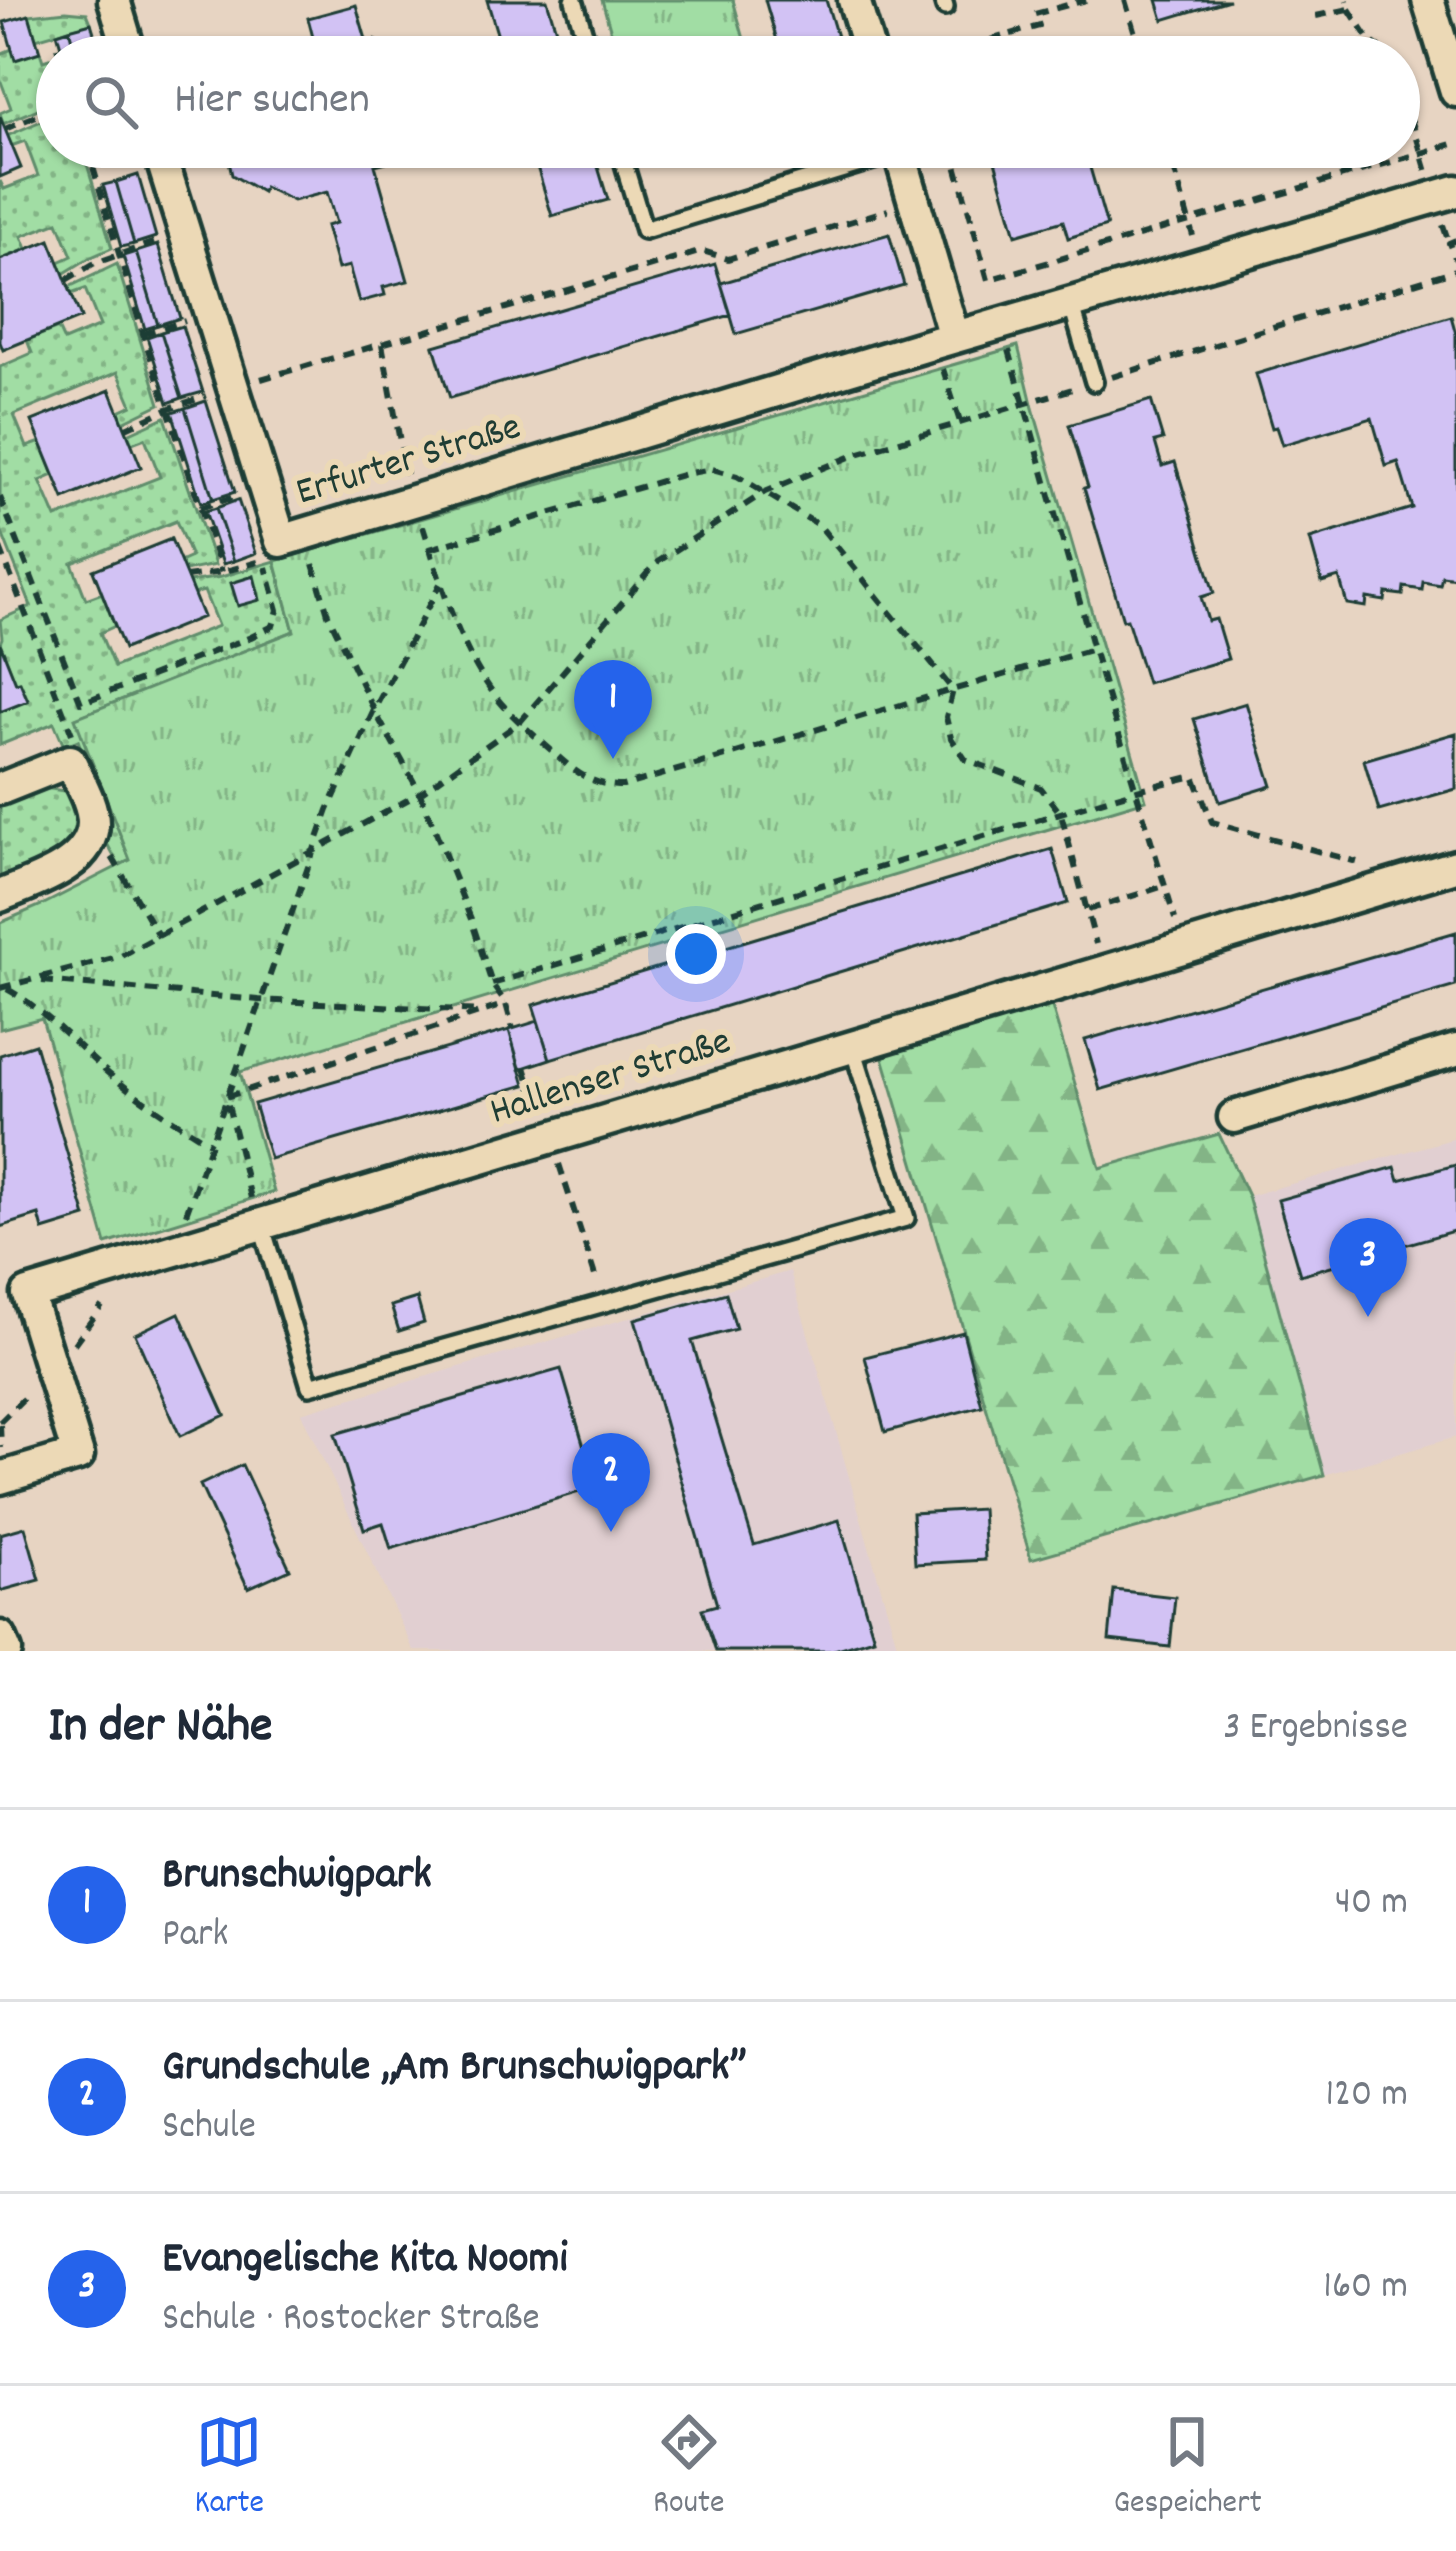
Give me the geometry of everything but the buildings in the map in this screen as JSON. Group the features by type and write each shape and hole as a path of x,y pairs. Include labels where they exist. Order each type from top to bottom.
{"street":[{"path":"114,0 125,36"},
{"path":"854,0 865,36"},
{"path":"1429,0 1456,91"},
{"name":"Erfurter Straße","path":"165,168 281,541 1445,194"},
{"path":"904,168 945,340"},
{"path":"0,789 70,761 93,826 82,852 61,868 0,896"},
{"name":"Hallenser Straße","path":"0,1478 78,1455 28,1294 257,1214 853,1048 1456,866"},
{"path":"1234,1117 1456,1050"}],"lane":[{"path":"574,0 585,36"},
{"path":"625,168 644,230 842,168"},
{"path":"1071,303 1094,382"},
{"path":"257,1214 310,1386 906,1218 853,1048"}],"path":[{"path":"1004,36 1039,26 1035,14 1086,0"},
{"path":"1125,0 1136,36"},
{"path":"1316,16 1348,4 1367,36"},
{"path":"5,129 36,116"},
{"path":"1421,153 1456,143"},
{"path":"1420,150 1445,194 1456,260"},
{"path":"93,168 142,334 222,572"},
{"path":"957,168 988,280 1369,168"},
{"path":"1174,168 1190,220"},
{"path":"254,381 703,251 728,259 914,202"},
{"path":"66,280 93,263 154,243"},
{"path":"2,988 122,956 420,793 520,722 656,563 765,492 857,454 1456,270"},
{"path":"1002,323 1093,649 1178,927"},
{"path":"142,334 177,324"},
{"path":"945,340 960,422"},
{"path":"382,344 403,464 460,637 496,696 520,722 564,762 600,786 623,785 1093,649"},
{"path":"126,428 200,398"},
{"path":"430,549 712,469 737,476 820,526 952,690"},
{"path":"0,496 81,704 273,626 278,610 269,577"},
{"path":"200,508 232,497"},
{"path":"0,548 74,740 70,761"},
{"path":"308,549 328,614 420,793 514,1029"},
{"path":"187,577 268,559"},
{"path":"183,1225 311,854 374,710 440,584"},
{"path":"952,690 946,717 951,738 965,759 1040,788 1061,814 1098,951"},
{"path":"493,984 1194,776 1212,822 1371,866"},
{"path":"118,867 159,937"},
{"path":"1088,910 1164,886"},
{"path":"32,980 260,1000 481,1011"},
{"path":"2,988 48,1016 139,1097 211,1144"},
{"path":"226,1097 506,1004"},
{"path":"525,1067 541,1117"},
{"path":"226,1097 257,1214"},
{"path":"555,1152 604,1303"},
{"path":"0,1422 52,1370 104,1304"}],"shaded area":[{"path":"1456,1138 1456,1437 1324,1475 1248,1196"},
{"path":"790,1271 899,1651 414,1651 301,1413"}],"green space":[{"path":"602,0 733,0 743,36 612,36"},
{"path":"87,13 91,23 36,39 29,15"},
{"path":"12,49 36,52 36,110 3,124 0,113 11,108 0,79 0,54"},
{"path":"36,123 36,168 88,168 112,248 63,274 59,262 72,256 58,222 22,236 27,249 0,260 0,181 4,189 38,176 25,141 11,146 7,136"},
{"path":"117,264 160,404 123,422 119,411 132,405 118,372 14,415 27,447 41,442 54,475 40,481 56,518 160,477 145,438 132,443 128,434 165,417 215,565 184,571 180,562 191,557 176,521 72,563 86,599 102,593 115,626 100,633 114,667 218,626 204,591 193,594 189,582 275,561 294,631 76,718 130,860 119,866 104,838 105,815 78,740 64,746 54,723 0,745 0,712 28,700 0,643 0,620 31,606 0,528 0,367 32,353 27,340 58,328 64,341 100,326 85,289 71,294 69,287"},
{"path":"1018,346 1146,800 240,1072 274,1192 106,1244 42,1018 0,1029 0,923 130,860 75,718 294,631 275,561"},
{"path":"44,788 64,791 77,810 80,825 75,838 48,859 0,883 0,804"},
{"path":"1050,1000 1100,1168 1219,1134 1248,1196 1324,1475 1031,1559 882,1054"}],"place":[{"name":"Brunschwigpark","path":"613,759"},
{"name":"Evangelische Kita Noomi","path":"1368,1317"},
{"name":"Grundschule „Am Brunschwigpark”","path":"611,1532"}]}
